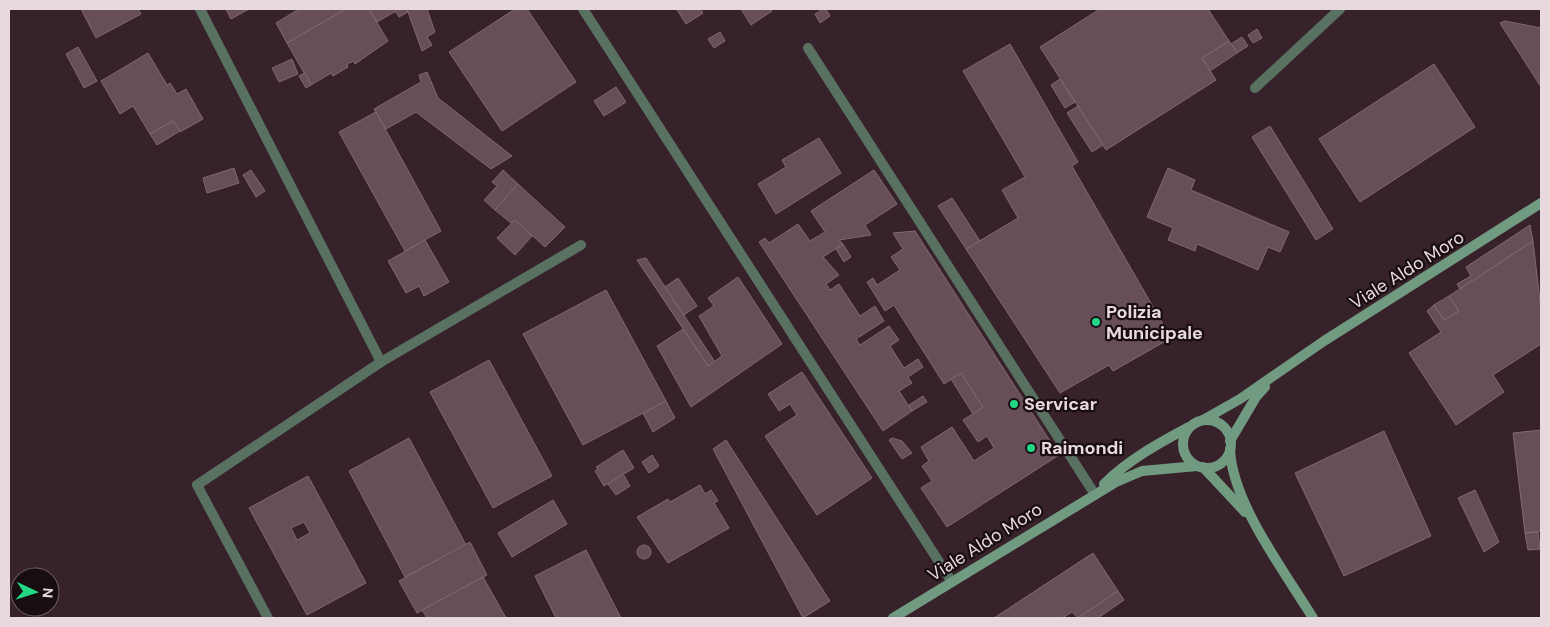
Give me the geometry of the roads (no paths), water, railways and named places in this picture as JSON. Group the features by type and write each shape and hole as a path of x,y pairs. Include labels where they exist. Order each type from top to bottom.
{"main road":[{"name":"Viale Aldo Moro","path":"1203,420 1220,412 1541,203"},
{"name":"Viale Aldo Moro","path":"1230,445 1256,397 1290,365"},
{"path":"1259,530 1232,496 1186,457 1183,450 1185,434 1189,427 1203,420 1218,423 1229,434 1230,466 1236,484 1259,530 1313,618"},
{"name":"Viale Aldo Moro","path":"1094,493 1114,474 1158,444 1189,427"},
{"path":"1200,467 1217,466 1223,461 1230,445"},
{"name":"Viale Aldo Moro","path":"893,618 1094,493 1116,482 1142,471 1200,467"}],"street":[{"path":"200,9 381,362"},
{"path":"583,9 952,582"},
{"path":"1255,88 1340,9"},
{"path":"808,48 1094,493"},
{"path":"268,618 197,485 381,362 581,245"}],"place":[{"name":"Polizia Municipale","path":"1096,322"},
{"name":"Servicar","path":"1014,404"},
{"name":"Raimondi","path":"1031,448"}]}
